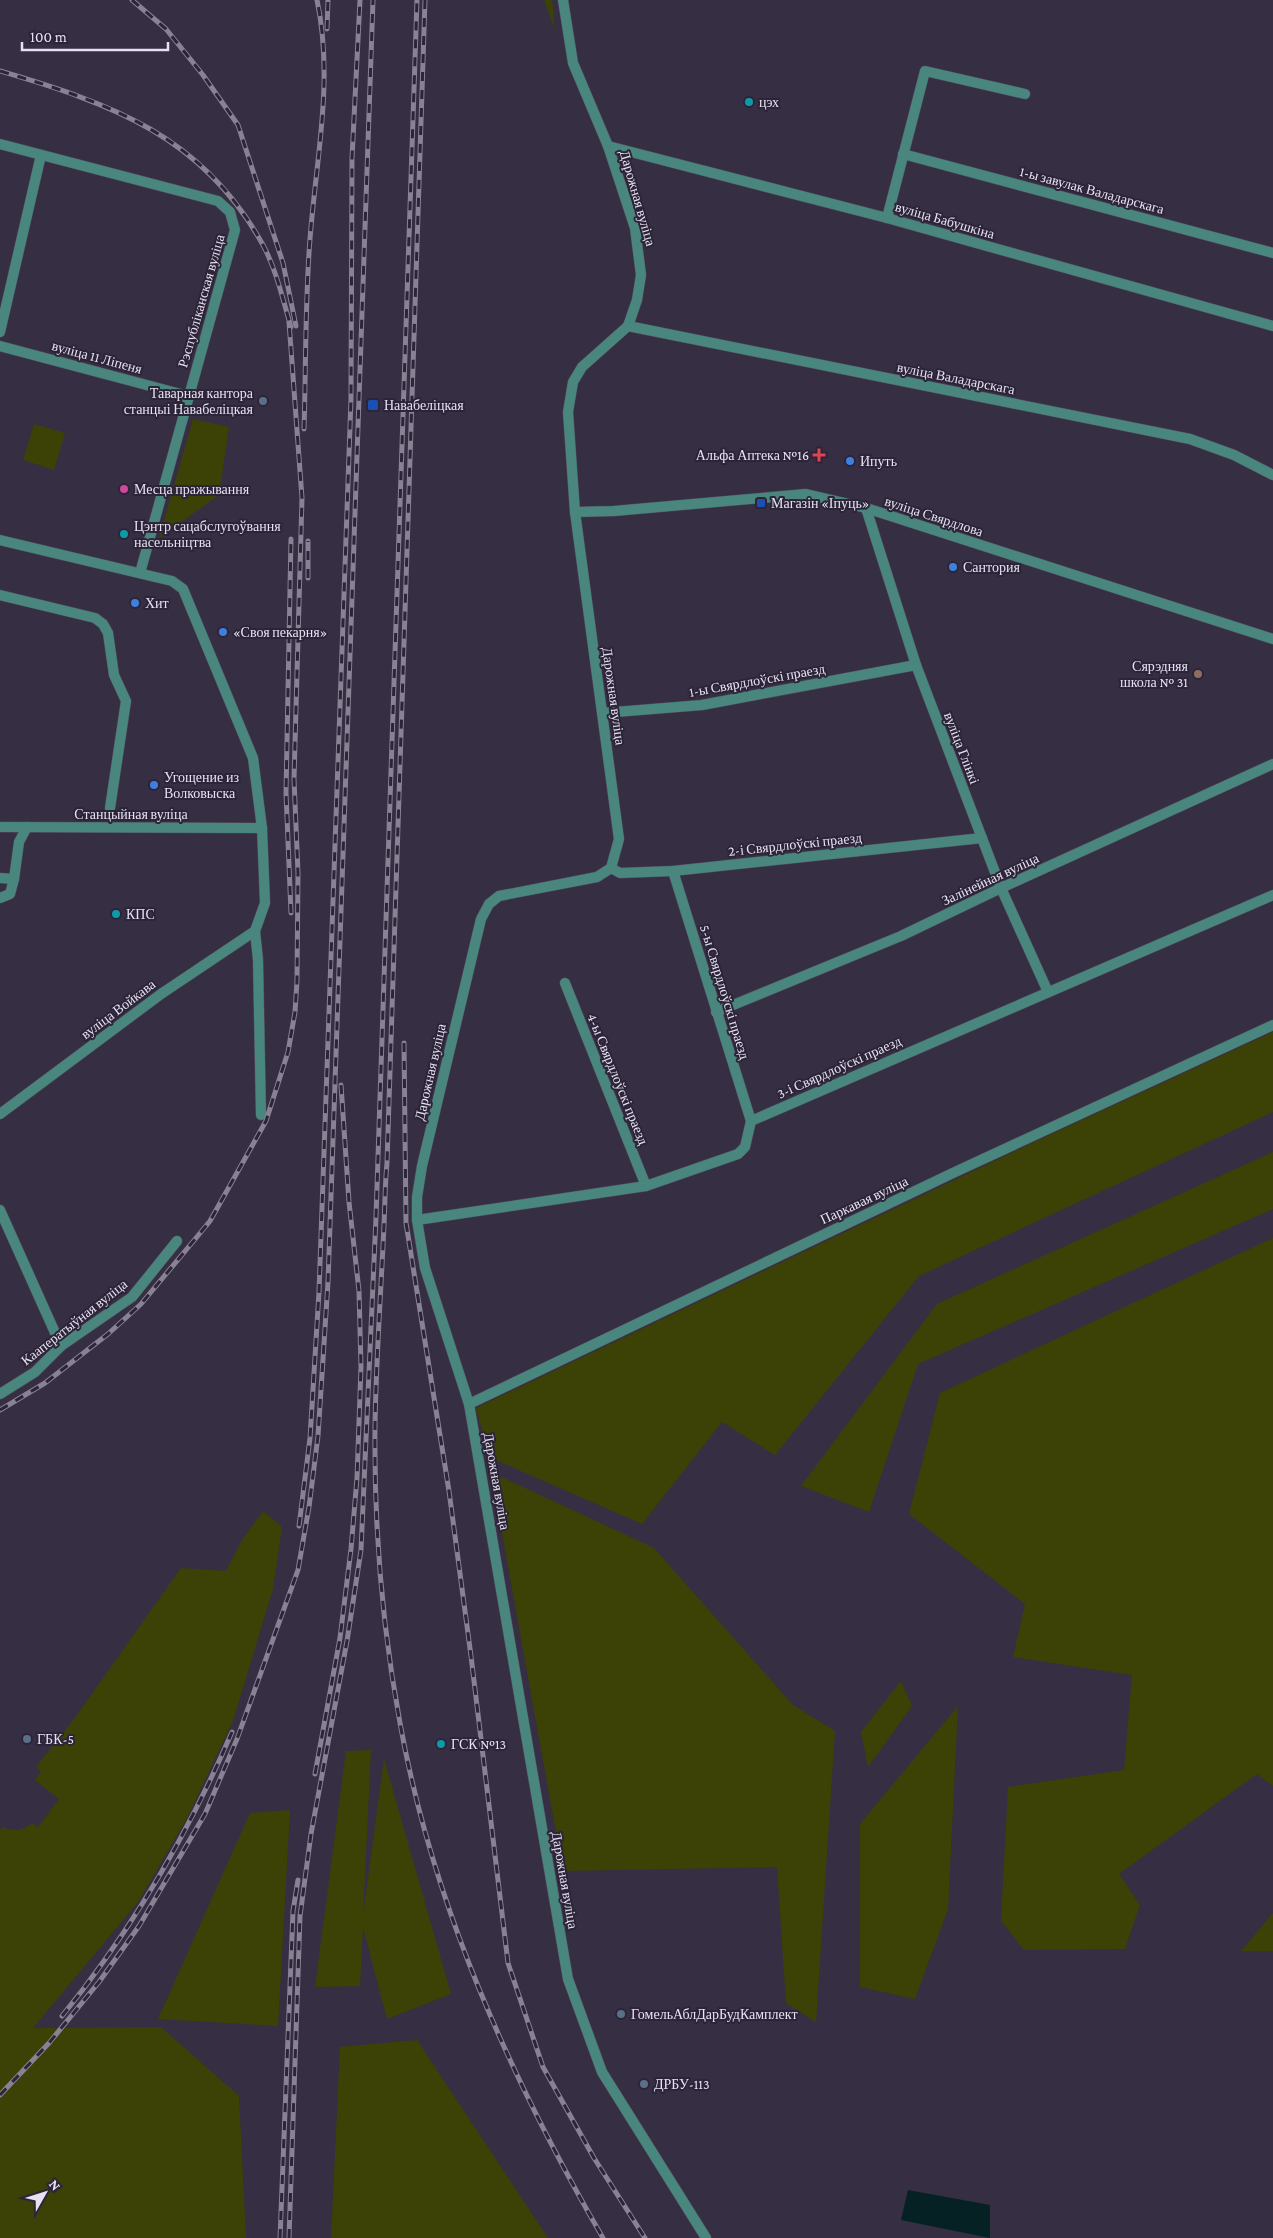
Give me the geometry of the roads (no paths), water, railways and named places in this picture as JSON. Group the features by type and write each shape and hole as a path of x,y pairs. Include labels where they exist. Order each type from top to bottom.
{"street":[{"name":"Дарожная вуліца","path":"563,0 574,63 608,146 639,245 642,275 637,300 628,326 582,367 573,382 568,412 575,512 619,839 611,868 597,877 499,896 489,904 481,919 422,1166 417,1198 417,1220 425,1268 469,1404 568,1978 602,2072 706,2238"},
{"path":"887,218 925,71 1025,94"},
{"name":"Рэспубліканская вуліца","path":"0,144 218,202 230,212 235,230 140,573"},
{"name":"вуліца Бабушкіна","path":"608,146 887,218 1273,326"},
{"name":"1-ы завулак Валадарскага","path":"903,154 1273,253"},
{"path":"0,332 41,155"},
{"name":"вуліца Валадарскага","path":"628,326 1190,439 1234,455 1273,475"},
{"name":"вуліца 11 Ліпеня","path":"0,346 188,396"},
{"name":"вуліца Свярдлова","path":"575,512 614,511 806,494 866,508 1273,639"},
{"name":"вуліца Глінкі","path":"866,508 916,665 1001,888 1048,992"},
{"path":"0,540 172,581 184,589 253,758 262,828 265,903 255,931 258,960 261,1116"},
{"path":"0,595 95,618 103,624 108,633 114,675 126,701 110,808"},
{"name":"1-ы Свярдлоўскі праезд","path":"603,713 702,705 916,665"},
{"name":"Залінейная вуліца","path":"716,1012 901,936 1001,888 1273,764"},
{"name":"Станцыйная вуліца","path":"0,827 262,828"},
{"path":"0,898 10,894 19,842 27,827"},
{"name":"2-і Свярдлоўскі праезд","path":"611,868 620,873 673,871 982,838"},
{"name":"5-ы Свярдлоўскі праезд","path":"673,871 751,1121"},
{"path":"0,878 14,879"},
{"name":"3-і Свярдлоўскі праезд","path":"751,1121 1273,895"},
{"name":"вуліца Войкава","path":"0,1114 161,994 255,931"},
{"name":"4-ы Свярдлоўскі праезд","path":"564,983 646,1186"},
{"name":"Паркавая вуліца","path":"469,1404 955,1172 1273,1025"},
{"path":"417,1220 646,1186 738,1154 745,1147 751,1121"},
{"path":"0,1210 61,1346"},
{"name":"Кааператыўная вуліца","path":"0,1394 35,1372 61,1346 132,1297 177,1241"}],"railway":[{"path":"132,0 166,29 203,75 238,125 283,263 296,326"},
{"path":"304,429 308,263 324,90 322,30 317,0"},
{"path":"327,29 328,0"},
{"path":"299,1526 310,1438 319,1292 351,399 352,158 360,0"},
{"path":"0,2095 49,2043 99,1982 139,1926 205,1814 237,1739 298,1570 309,1507 318,1436 328,1282 373,0"},
{"path":"289,2238 300,1916 311,1834 347,1641 361,1550 376,1217 417,0"},
{"path":"425,0 387,1163 377,1351 375,1464 380,1575 388,1650 414,1791 454,1924 479,1990 507,2053 569,2178 603,2238"},
{"path":"0,71 41,83 117,112 151,130 183,151 212,176 239,208 268,254 291,327"},
{"path":"0,1410 45,1383 108,1334 141,1304 210,1221 266,1121 288,1052 295,1012 297,981 298,873 294,779 302,498 289,322"},
{"path":"291,539 286,793 291,913"},
{"path":"308,541 308,578"},
{"path":"404,1043 406,1223 449,1491 508,1963 543,2067 594,2158 645,2238"},
{"path":"315,1774 340,1638 351,1549 357,1478 361,1367 359,1291 349,1202 341,1085"},
{"path":"62,2016 112,1950 157,1880 197,1807 232,1732"},
{"path":"280,2238 293,1911 298,1880"}],"place":[{"name":"цэх","path":"749,102"},
{"name":"Таварная кантора станцыі Навабеліцкая","path":"263,401"},
{"name":"Навабеліцкая","path":"373,405"},
{"name":"Альфа Аптека №16","path":"819,455"},
{"name":"Ипуть","path":"850,461"},
{"name":"Месца пражывання","path":"124,489"},
{"name":"Магазін «Іпуць»","path":"761,503"},
{"name":"Цэнтр сацабслугоўвання насельніцтва","path":"124,534"},
{"name":"Сантория","path":"953,567"},
{"name":"Хит","path":"135,603"},
{"name":"«Своя пекарня»","path":"223,632"},
{"name":"Сярэдняя школа № 31","path":"1198,674"},
{"name":"Угощение из Волковыска","path":"154,785"},
{"name":"КПС","path":"116,914"},
{"name":"ГБК-5","path":"27,1739"},
{"name":"ГСК №13","path":"441,1744"},
{"name":"ГомельАблДарБудКамплект","path":"621,2014"},
{"name":"ДРБУ-113","path":"644,2084"}]}
